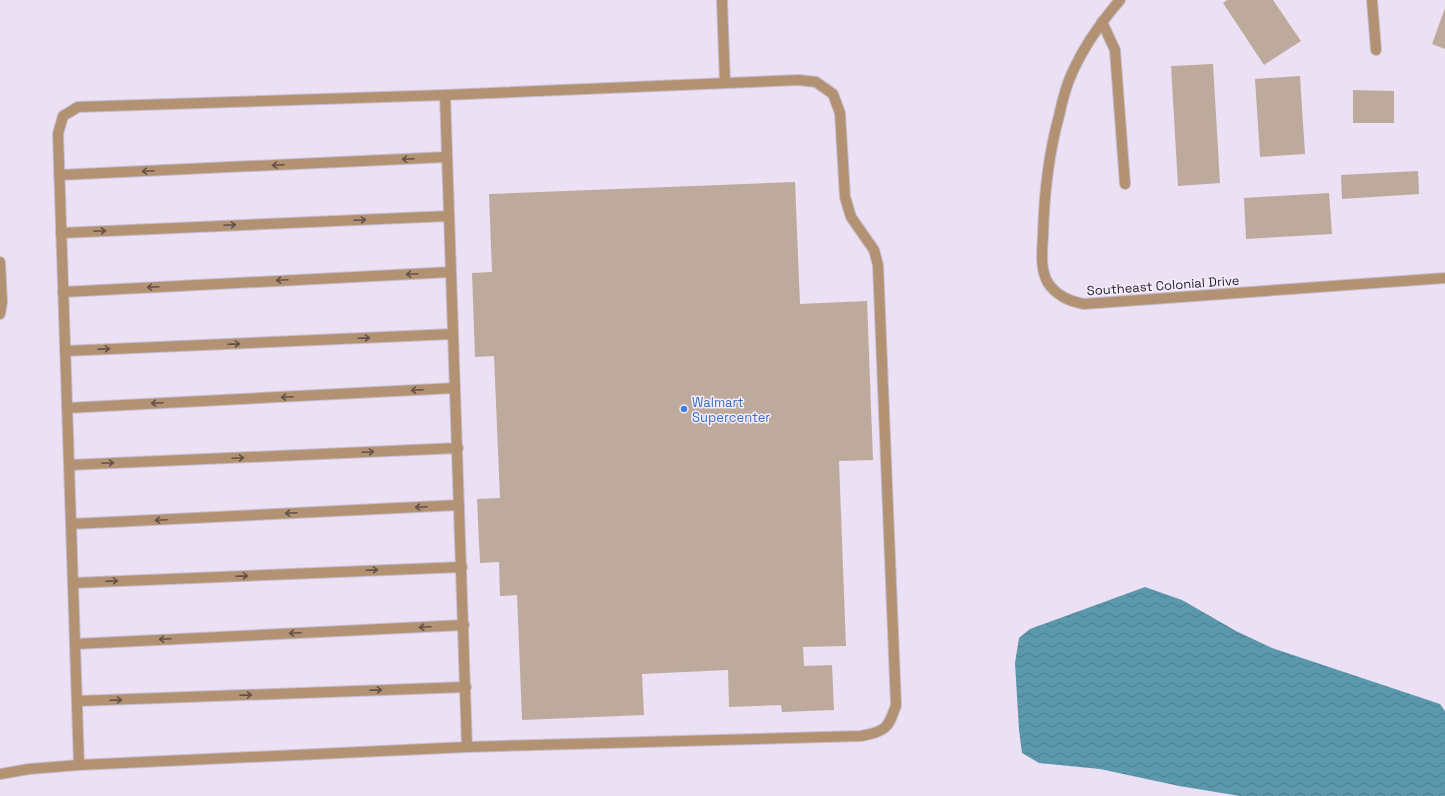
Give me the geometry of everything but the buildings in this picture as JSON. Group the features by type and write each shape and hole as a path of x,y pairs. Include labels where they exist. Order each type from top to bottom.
{"street":[{"path":"722,0 725,82"},
{"name":"Southeast Colonial Drive","path":"1120,0 1102,22 1071,74 1051,146 1044,200 1042,254 1043,269 1048,282 1057,294 1069,301 1084,304 1445,278"},
{"path":"1372,0 1376,50"},
{"path":"1102,22 1115,50 1125,184"},
{"path":"0,774 29,769 79,765 467,747 861,736 880,732 890,722 896,705 878,265 874,250 851,217 845,197 840,113 833,94 816,82 799,80 725,82 445,95 78,107 63,116 58,134 59,175 79,765"},
{"path":"445,95 467,747"},
{"path":"59,175 447,157"},
{"path":"61,233 449,216"},
{"path":"0,262 0,314"},
{"path":"63,292 451,272"},
{"path":"65,351 454,334"},
{"path":"67,408 456,388"},
{"path":"69,465 458,448"},
{"path":"71,524 460,505"},
{"path":"73,583 462,567"},
{"path":"75,644 464,625"},
{"path":"77,701 466,687"}],"water":[{"path":"1145,587 1182,600 1236,631 1272,648 1440,704 1445,711 1445,796 1240,796 1179,786 1100,769 1039,763 1022,753 1019,730 1015,663 1019,638 1030,629"}],"place":[{"name":"Walmart Supercenter","path":"684,409"}]}
